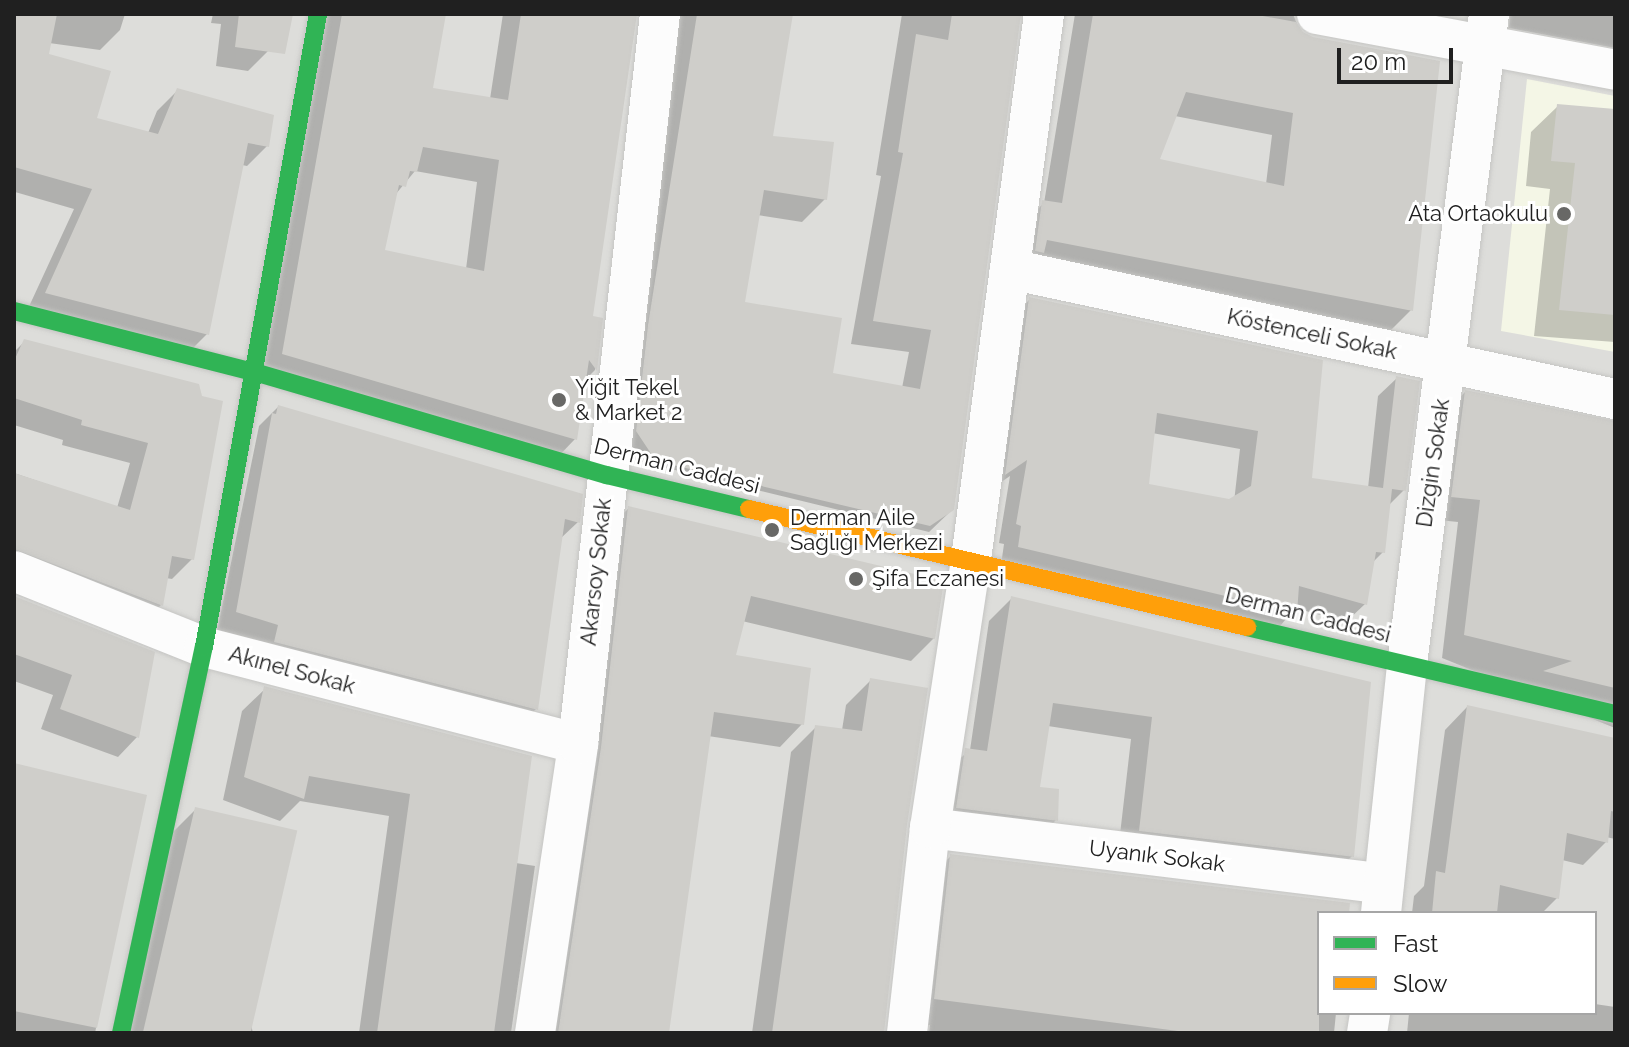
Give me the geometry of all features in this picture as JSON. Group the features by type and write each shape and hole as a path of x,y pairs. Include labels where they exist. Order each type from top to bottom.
{"main road":[{"path":"121,1033 204,647 318,14"},
{"name":"Derman Caddesi","path":"14,311 254,372 607,475 1615,714"}],"street":[{"name":"Akarsoy Sokak","path":"535,1033 578,744 660,14"},
{"path":"907,1033 930,828 971,559 1044,14"},
{"path":"1317,14 1488,29 1615,70"},
{"name":"Dizgin Sokak","path":"1382,898 1407,664 1488,29"},
{"name":"Köstenceli Sokak","path":"1010,269 1615,399"},
{"name":"Akınel Sokak","path":"14,571 204,647 578,744"},
{"name":"Uyanık Sokak","path":"930,828 1382,898"}],"shaded area":[{"path":"14,14 1615,14 1615,1033 14,1033"},
{"name":"Ata Ortaokulu","path":"1527,79 1615,96 1615,352 1501,331"}],"building":[{"path":"14,14 57,14 49,54 111,71 97,118 158,134 177,88 274,115 269,147 248,143 209,335 45,293 92,189 14,167"},
{"path":"239,14 293,14 285,54 235,47"},
{"path":"342,14 446,14 433,88 508,100 521,14 637,14 593,316 603,318 597,371 589,360 577,440 282,354","holes":["423,147 499,160 484,271 385,250 399,185 406,187 410,171 417,172"]},
{"path":"697,14 793,14 773,136 834,142 827,200 764,190 745,302 842,318 833,373 920,389 931,330 873,321 903,153 898,152 916,34 948,40 952,14 1021,14 954,510 930,526 656,461 636,431 648,325"},
{"path":"1093,14 1252,14 1296,22 1303,32 1313,37 1440,61 1413,311 1047,240 1044,253 1035,251 1042,200 1062,203","holes":["1186,92 1293,113 1284,186 1160,159"]},
{"path":"1557,104 1615,109 1615,315 1559,310 1575,163 1551,161"},
{"path":"1029,297 1323,360 1312,478 1383,488 1396,376 1420,381 1406,491 1392,489 1385,553 1376,552 1367,605 1299,586 1297,613 1018,547 1021,526 1016,524 1027,460 1005,475","holes":["1157,413 1258,431 1251,486 1229,499 1149,484"]},
{"path":"24,339 199,384 202,396 223,401 194,560 172,556 163,606 14,549 14,473 130,510 148,443 81,425 82,420 14,398 14,361"},
{"path":"1465,390 1615,421 1615,688 1543,671 1572,661 1464,635 1480,500 1451,497"},
{"path":"278,405 583,494 580,523 565,519 538,710 274,642 278,625 236,612 272,413 276,414"},
{"path":"628,506 944,581 935,639 751,596 736,655 811,668 804,725 714,712 669,1033 558,1033 601,747"},
{"path":"14,596 155,652 139,738 60,709 72,675 14,654"},
{"path":"1011,596 1371,682 1354,857 1139,831 1152,717 1053,703 1040,787 1059,789 1058,821 956,808 965,748 987,751"},
{"path":"870,678 928,688 907,825 884,1033 772,1033 815,725 862,731"},
{"path":"264,686 532,756 494,1033 377,1033 410,794 309,776 304,799 244,777"},
{"path":"1467,705 1615,738 1615,812 1611,811 1608,843 1567,833 1559,899 1500,885 1497,911 1432,911 1436,871 1445,873"},
{"path":"14,763 147,795 97,1028 14,1011"},
{"path":"195,807 297,831 251,1033 143,1032"},
{"path":"950,854 1350,903 1349,911 1317,911 1319,1033 1193,1033 934,999"}],"traffic: fast":[{"path":"121,1033 204,647 318,14"},
{"path":"14,311 254,372 607,475 749,509"},
{"path":"1247,627 1615,714"}],"traffic: slow":[{"path":"749,509 1247,627"}],"place":[{"name":"Ata Ortaokulu","path":"1564,214"},
{"name":"Yiğit Tekel & Market 2","path":"559,400"},
{"name":"Derman Aile Sağlığı Merkezi","path":"772,530"},
{"name":"Şifa Eczanesi","path":"856,579"}]}
